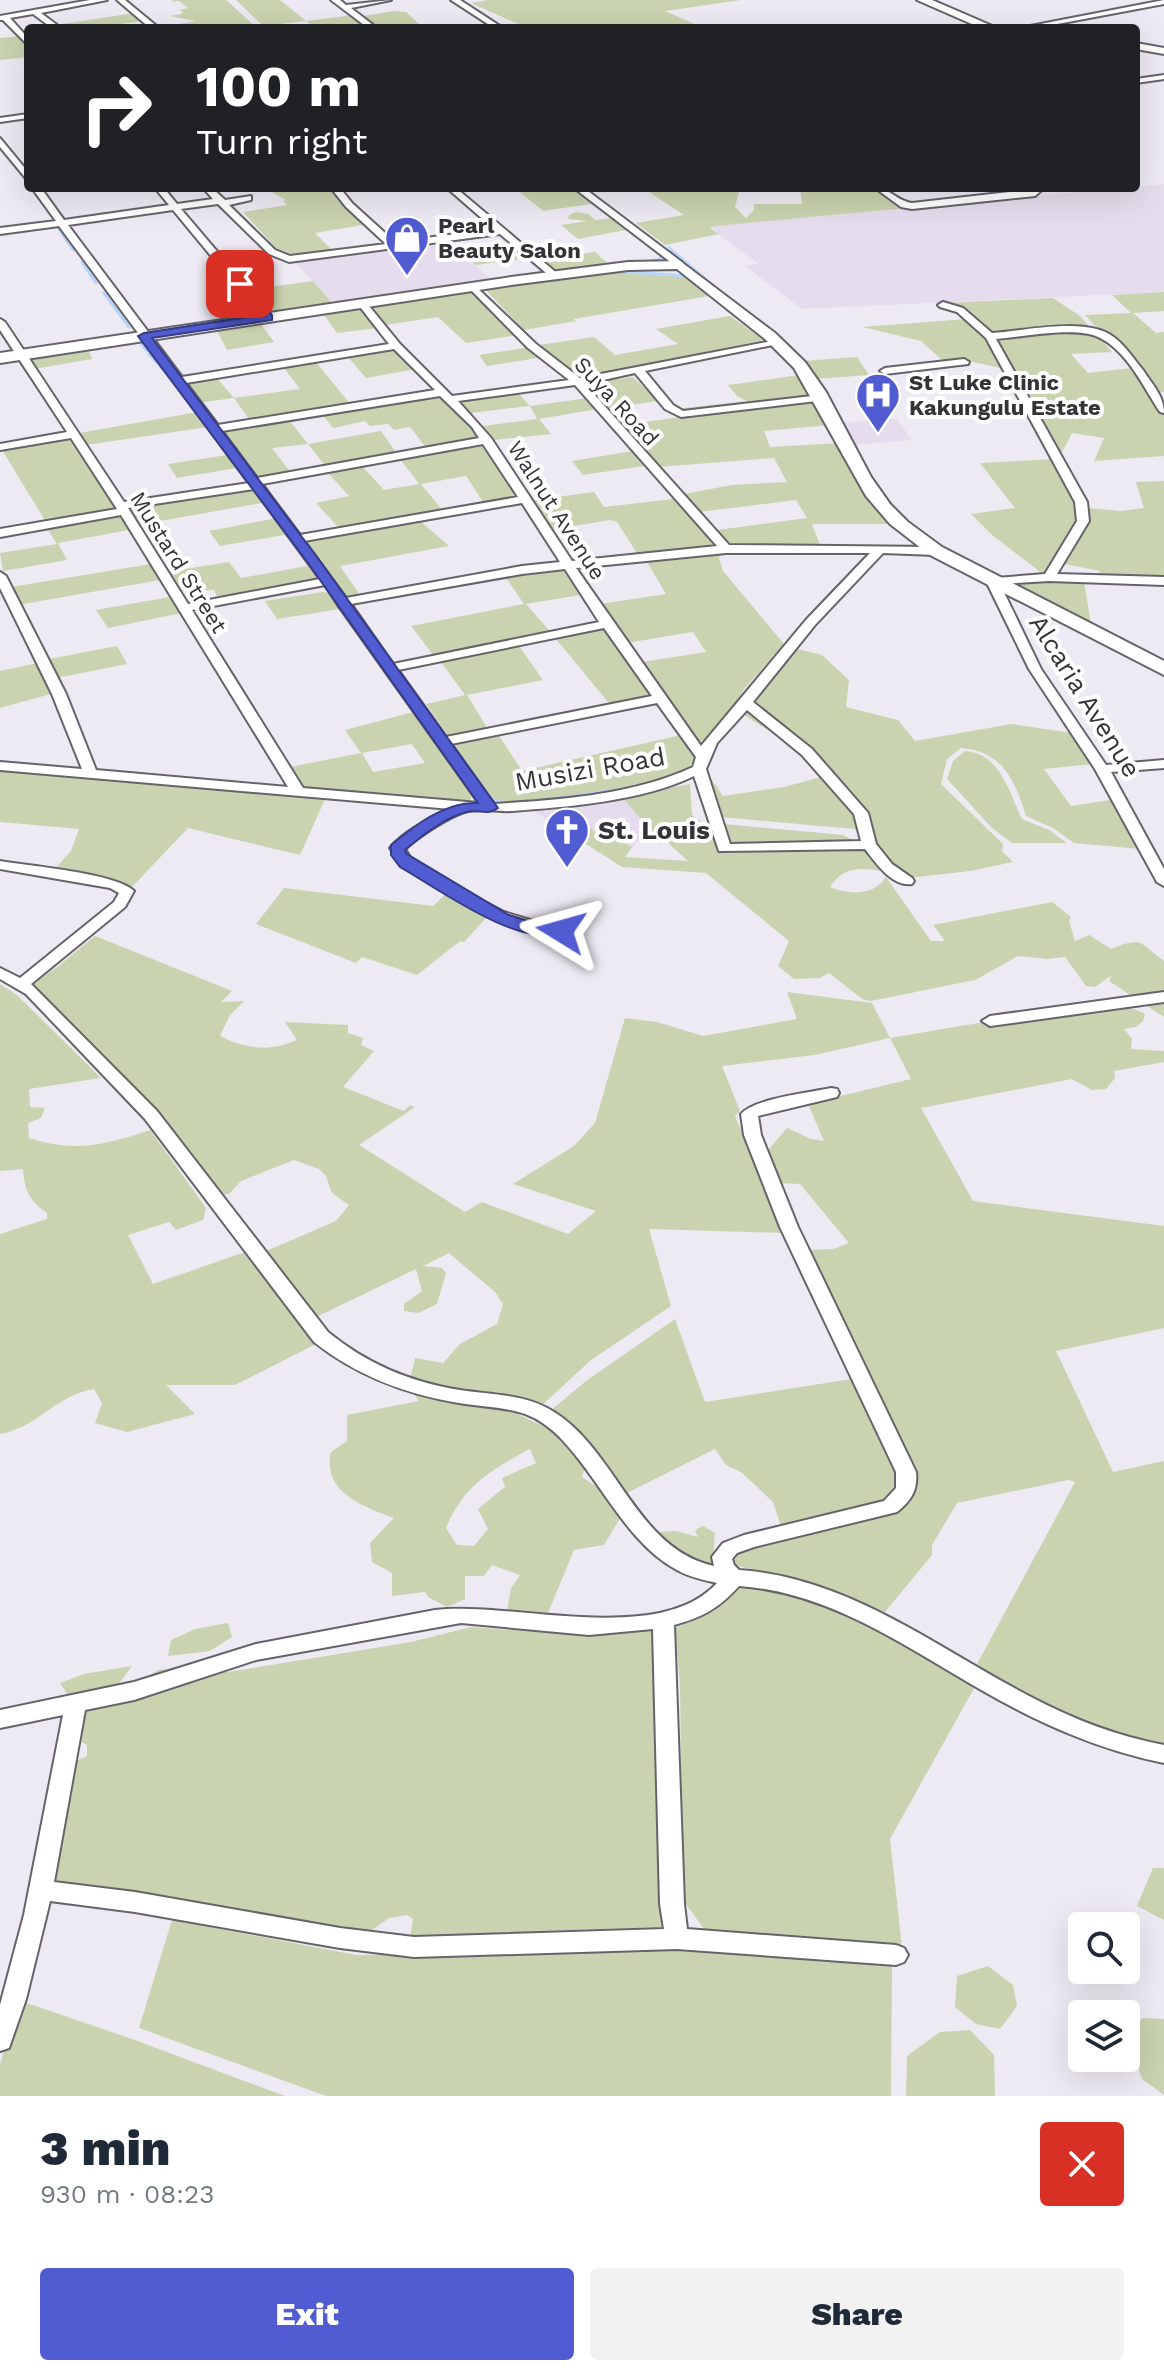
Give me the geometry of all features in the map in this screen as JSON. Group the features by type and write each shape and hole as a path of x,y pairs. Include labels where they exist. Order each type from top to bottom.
{"street":[{"path":"2,17 103,0"},
{"path":"121,0 150,24"},
{"path":"335,0 368,24"},
{"path":"346,7 387,0"},
{"path":"455,0 493,24"},
{"path":"922,0 981,24"},
{"path":"1046,24 1164,2"},
{"path":"34,12 51,24"},
{"path":"2,17 24,39"},
{"path":"1140,47 1164,51"},
{"path":"1140,80 1164,77"},
{"path":"0,120 24,117"},
{"path":"0,141 24,173"},
{"path":"39,192 328,581 490,808"},
{"path":"163,192 268,318"},
{"path":"211,192 272,252 293,259 503,231"},
{"path":"338,192 393,245"},
{"path":"456,192 554,275"},
{"path":"0,358 670,260 583,192"},
{"path":"885,192 904,205 912,206 1036,192"},
{"path":"0,231 248,198"},
{"path":"665,256 724,302 723,308 733,318 769,337 795,360 821,398 860,473 884,508 902,526 936,551 1000,579 1164,669"},
{"path":"650,265 684,268"},
{"path":"622,268 684,268"},
{"name":"Suya Road","path":"473,287 532,346 578,382 726,549"},
{"name":"Walnut Avenue","path":"362,303 396,346 448,396 487,440 607,624 662,698 700,761 724,848 869,845"},
{"path":"943,305 960,310 990,336 1081,502 1083,521 1049,577"},
{"name":"Mustard Street","path":"0,322 122,508 299,793"},
{"path":"990,336 1079,331 1104,335 1143,378 1164,410"},
{"path":"215,429 448,396 578,382 769,337"},
{"path":"179,381 396,346"},
{"path":"885,371 964,362"},
{"path":"638,370 673,411 696,412 777,400 821,398"},
{"path":"0,447 72,434"},
{"path":"0,533 487,440"},
{"path":"297,539 526,499"},
{"path":"342,602 570,564 726,549 936,551"},
{"name":"Musizi Road","path":"0,766 490,808 537,805 666,783 700,761 764,677 836,592 880,549"},
{"path":"0,576 59,694 90,772"},
{"path":"1000,579 1049,577 1164,581"},
{"name":"Alcaria Avenue","path":"1000,579 1035,669 1102,769 1164,882"},
{"path":"184,608 328,581"},
{"path":"391,668 607,624"},
{"path":"442,742 662,698"},
{"path":"746,703 807,752 861,813 869,845 887,867 907,881"},
{"path":"1102,769 1164,764"},
{"path":"465,807 411,835 397,848 399,855 406,863 503,919 533,928 561,931"},
{"path":"0,865 114,884 127,891 120,904 23,983"},
{"path":"0,973 23,983 151,1115 182,1160 332,1347 388,1379 412,1387 510,1403 541,1413 573,1440 660,1547 681,1564 707,1573 778,1580 802,1587 862,1612 1060,1722 1107,1742 1164,1754"},
{"path":"990,1021 1164,997"},
{"path":"734,1578 724,1568 722,1557 730,1548 751,1540 890,1507 903,1498 908,1486 906,1472 845,1350 758,1159 746,1123 749,1114 760,1109 831,1093"},
{"path":"0,1719 134,1691 256,1652 435,1618 461,1615 589,1627 663,1620 689,1613 714,1600 734,1578"},
{"path":"663,1620 672,1904 677,1939"},
{"path":"0,2040 17,1995 42,1890 62,1763 76,1702"},
{"path":"42,1890 414,1947 677,1939 896,1955"}],"shaded area":[{"path":"1164,184 1164,292 802,309 745,266 759,264 711,226 1078,192 1140,192 1140,186"},
{"path":"449,241 492,281 334,305 295,262"},
{"name":"St Luke Clinic Kakungulu Estate","path":"897,419 912,440 854,445 841,423"},
{"path":"622,797 648,828 619,865 530,809"}],"green space":[{"path":"173,0 226,0 253,24 180,24 195,21 170,16 181,14 183,12 179,10 188,8 179,1 170,2"},
{"path":"236,0 280,0 306,21 280,24 261,24"},
{"path":"488,0 741,0 665,11 695,24 518,24 471,3"},
{"path":"406,12 419,24 374,24 363,16"},
{"path":"134,13 145,21 120,24 62,24"},
{"path":"354,15 365,24 310,24 306,21"},
{"path":"20,36 24,41 24,57 0,60 0,38"},
{"path":"272,192 338,192 369,224 315,233 335,253 284,257 243,212 287,205 283,201 286,200"},
{"path":"520,192 584,192 598,203 543,211"},
{"path":"649,192 739,192 735,207 746,218 754,210 754,204 802,204 800,192 881,192 908,208 715,226 710,228 719,234 665,245 636,223 684,215"},
{"path":"576,212 589,214 595,220 616,218 631,229 578,239 561,225 587,221 568,219"},
{"path":"472,246 484,249 514,246 527,258 476,265 463,254 471,253"},
{"path":"595,252 612,267 556,273 541,260"},
{"path":"616,271 688,276 709,296 524,330 484,288"},
{"path":"313,281 334,305 270,315 247,290"},
{"path":"474,291 519,335 466,343 438,317 385,325 371,309 373,305"},
{"path":"1164,292 1164,311 1133,313 1156,333 1164,332 1164,392 1157,392 1085,315 1131,313 1112,295"},
{"path":"1053,298 1080,316 1112,352 1071,354 1088,373 1131,368 1164,414 1164,456 1094,461 1104,438 1072,433 1060,456 1029,393 1001,353 997,334 944,303"},
{"path":"362,306 378,328 337,333 322,312"},
{"path":"730,316 764,340 578,380 539,345 594,337 615,355 678,344 656,329"},
{"path":"967,319 980,327 1004,369 965,360 942,360 921,341 862,327"},
{"path":"259,321 274,342 227,350 215,327"},
{"path":"87,347 92,359 34,369 27,359"},
{"path":"530,347 543,357 487,366 479,355"},
{"path":"395,349 416,369 366,378 348,357"},
{"path":"857,357 869,375 815,379 804,361"},
{"path":"316,362 351,405 251,422 234,398 300,389 283,367"},
{"path":"800,375 831,425 764,431 770,447 841,443 896,524 812,524 821,547 741,547 725,541 717,530 807,518 796,500 699,512 684,494 732,485 787,482 774,458 658,467 623,425 681,417 676,409 747,401 737,396 728,385"},
{"path":"216,377 234,398 197,403 184,383"},
{"path":"633,377 658,401 609,408 587,383"},
{"path":"518,393 530,406 471,413 459,402"},
{"path":"442,395 484,440 427,449 410,427 394,430 388,424 370,426 365,421 333,428 321,413"},
{"path":"588,398 597,409 539,419 551,434 493,440 482,426 537,419 530,406"},
{"path":"198,412 208,427 86,445 79,433"},
{"path":"288,419 308,444 272,448 292,474 259,479 222,433 225,430"},
{"path":"381,431 397,454 326,467 308,444"},
{"path":"72,437 118,511 47,524 1,448"},
{"path":"484,444 520,498 483,502 466,476 421,484 443,511 340,529 316,503 349,496 328,473 362,466 384,490 419,484 400,459"},
{"path":"633,451 644,466 583,475 572,461"},
{"path":"227,455 237,468 177,478 168,464"},
{"path":"1055,459 1075,487 1080,507 1070,538 1044,575 991,534 971,514 1015,508 980,463"},
{"path":"1164,481 1164,580 1098,577 1100,571 1059,563 1089,520 1088,508 1121,511 1144,508 1136,482"},
{"path":"256,489 267,502 138,525 127,509"},
{"path":"594,492 604,507 673,499 715,545 715,549 638,555 617,522 610,520 551,530 533,500"},
{"path":"117,515 123,517 129,530 58,543 67,560 3,571 0,553 57,544 46,527"},
{"path":"277,518 290,534 220,546 209,531"},
{"path":"419,520 449,546 340,566 360,595 346,596 305,541"},
{"path":"721,554 719,558 723,571 784,644 744,689 711,740 699,741 693,737 642,662 706,652 693,632 626,643 600,604 666,594 647,562"},
{"path":"229,562 241,578 307,566 321,582 306,589 219,601 214,590 179,591 166,572"},
{"path":"151,564 160,580 18,605 11,587"},
{"path":"567,567 586,594 526,604 554,636 434,656 411,626 524,604 504,575"},
{"path":"1015,580 1084,581 1091,625 1012,584"},
{"path":"328,593 340,609 277,619 265,601"},
{"path":"170,597 182,613 108,628 96,610"},
{"path":"607,629 653,697 612,707 556,639"},
{"path":"117,646 127,664 57,678 49,659"},
{"path":"519,646 543,680 467,695 488,729 449,737 426,704 465,695 441,662"},
{"path":"794,648 822,655 849,680 846,707 898,720 915,741 1011,724 1072,733 1092,764 1044,769 1071,806 1117,799 1141,849 1074,843 1053,828 1026,816 1011,779 997,761 975,750 961,748 947,759 941,784 1003,844 1002,851 1013,862 970,871 900,879 862,832 854,829 721,817 708,812 704,768 723,796 784,787 821,777 801,751 744,715"},
{"path":"38,663 54,693 0,708 0,671"},
{"path":"417,711 433,740 472,793 471,799 464,803 304,790 290,767 361,753 345,730","holes":["412,744 425,763 373,772 362,753"]},
{"path":"498,734 522,771 681,735 693,748 694,760 683,776 631,788 508,805 492,797 453,745"},
{"path":"965,751 977,753 995,766 1022,819 1049,830 1067,843 1012,843 992,828 947,779 953,761"},
{"path":"0,770 325,799 300,855 188,828 131,888 53,871 71,851 79,829 0,822"},
{"path":"690,784 692,815 702,822 843,835 861,844 881,871 852,870 840,876 830,887 845,891 868,891 886,877 931,941 945,941 933,925 1052,902 1071,917 1069,921 1075,941 1089,935 1111,949 1140,943 1164,961 1164,1017 1109,981 1112,975 1095,987 1086,986 1065,957 1018,956 975,980 871,1001 862,999 829,973 820,978 794,979 778,966 789,941 706,873 622,867 566,831 591,828 601,840 612,837 632,847 625,857 688,861 665,840 641,836 648,828 622,797"},
{"path":"284,888 433,906 447,893 487,917 464,942 460,941 417,975 362,957 356,963 256,924"},
{"path":"95,936 232,991 221,1002 244,1001 230,1015 220,1036 249,1046 277,1046 297,1040 285,1022 348,1025 348,1033 363,1038 361,1045 374,1051 343,1087 404,1111 410,1105 415,1107 359,1145 465,1212 482,1202 568,1234 596,1211 513,1184 574,1146 595,1123 625,1018 657,1022 703,1036 797,1019 787,992 872,1003 890,1038 814,1055 722,1066 740,1111 735,1116 785,1233 649,1229 671,1306 591,1360 539,1408 510,1398 468,1391 449,1400 509,1410 549,1429 586,1465 582,1477 616,1500 623,1513 604,1545 574,1550 548,1613 528,1619 507,1611 511,1588 520,1575 492,1565 484,1576 465,1576 465,1599 447,1607 428,1597 425,1592 392,1596 392,1573 372,1562 370,1543 394,1518 347,1496 333,1478 330,1466 331,1452 347,1441 347,1415 419,1401 411,1385 415,1358 443,1363 460,1344 497,1324 503,1304 495,1292 449,1253 423,1266 442,1268 446,1273 437,1304 418,1313 404,1311 404,1304 422,1291 416,1269 314,1318 264,1252 336,1221 349,1205 332,1193 326,1176 319,1169 294,1160 241,1181 229,1194 218,1194 25,988 56,968","holes":["530,1449 536,1463 502,1478 505,1487 478,1509 488,1529 474,1546 457,1545 446,1528 470,1490 491,1472"]},
{"path":"0,984 17,995 101,1078 29,1089 30,1107 45,1108 41,1118 28,1123 29,1138 76,1146 119,1140 150,1130 206,1208 203,1220 176,1230 169,1222 128,1235 153,1284 251,1250 322,1341 235,1385 166,1385 195,1414 127,1432 95,1423 102,1403 94,1389 68,1398 26,1425 0,1434 0,1234 47,1219 47,1213 29,1194 23,1169 0,1171"},
{"path":"1125,1007 1145,1014 1136,1027 1124,1029 1132,1039 1131,1049 1164,1051 1164,1062 1114,1071 1115,1078 1106,1089 1092,1090 1072,1079 921,1108 973,1201 1164,1226 1164,1328 1056,1351 1113,1472 1164,1461 1164,1747 1067,1720 976,1666 1075,1482 1068,1480 957,1503 932,1545 932,1555 885,1612 798,1578 732,1565 735,1553 746,1548 897,1509 910,1499 914,1472 806,1250 833,1249 849,1243 800,1184 778,1183 764,1155 787,1128 811,1139 824,1141 808,1104 911,1079 890,1038 1008,1018 1089,1009 1092,1013"},
{"path":"675,1319 705,1402 852,1379 900,1478 898,1492 882,1504 782,1529 773,1502 741,1472 726,1465 715,1449 625,1494 591,1450 550,1411 586,1381"},
{"path":"703,1526 715,1533 712,1569 694,1564 654,1532 676,1531 698,1537 695,1530"},
{"path":"744,1585 774,1586 826,1607 978,1681 890,1839 902,1947 707,1933 683,1900 680,1685 675,1628 713,1612"},
{"path":"228,1623 232,1637 210,1651 168,1656 171,1640 195,1629"},
{"path":"471,1627 591,1636 653,1627 665,1927 410,1939 413,1919 407,1915 389,1918 362,1937 46,1880 70,1764 87,1756 87,1745 73,1737 88,1710 111,1702 158,1670 185,1667 228,1672 411,1642"},
{"path":"132,1666 117,1686 68,1695 60,1683 84,1674"},
{"path":"1153,1868 1164,1868 1164,1920 1137,1906"},
{"path":"172,1920 356,1955 696,1950 892,1963 891,2096 326,2096 139,2028"},
{"path":"988,1966 1013,1985 1017,2006 1000,2029 976,2024 955,2007 957,1976"},
{"path":"18,2000 285,2096 0,2096 0,2065"},
{"path":"1142,2018 1164,2019 1164,2095 1142,2079 1140,2072"},
{"path":"970,2030 994,2055 995,2096 906,2096 907,2056 940,2032"}],"waterway":[{"path":"50,227 57,226 73,250"},
{"path":"669,248 725,296"},
{"path":"645,262 661,259 660,254"},
{"path":"525,256 543,272 539,275"},
{"path":"82,262 96,283"},
{"path":"234,271 243,282"},
{"path":"615,271 688,276"},
{"path":"104,293 129,327"},
{"path":"256,298 269,312"},
{"path":"252,309 257,317"},
{"path":"138,340 147,351"},
{"path":"149,354 157,363"},
{"path":"160,366 170,378"},
{"path":"534,802 613,791"},
{"path":"492,800 508,805"}],"place":[{"name":"Pearl Beauty Salon","path":"407,277"},
{"name":"St Luke Clinic Kakungulu Estate","path":"878,434"},
{"name":"St. Louis","path":"567,869"}],"route":[{"path":"240,284 268,318 144,336 312,560 490,808 465,807 422,828 397,848 399,855 406,863 503,919 518,925 561,931"}]}
